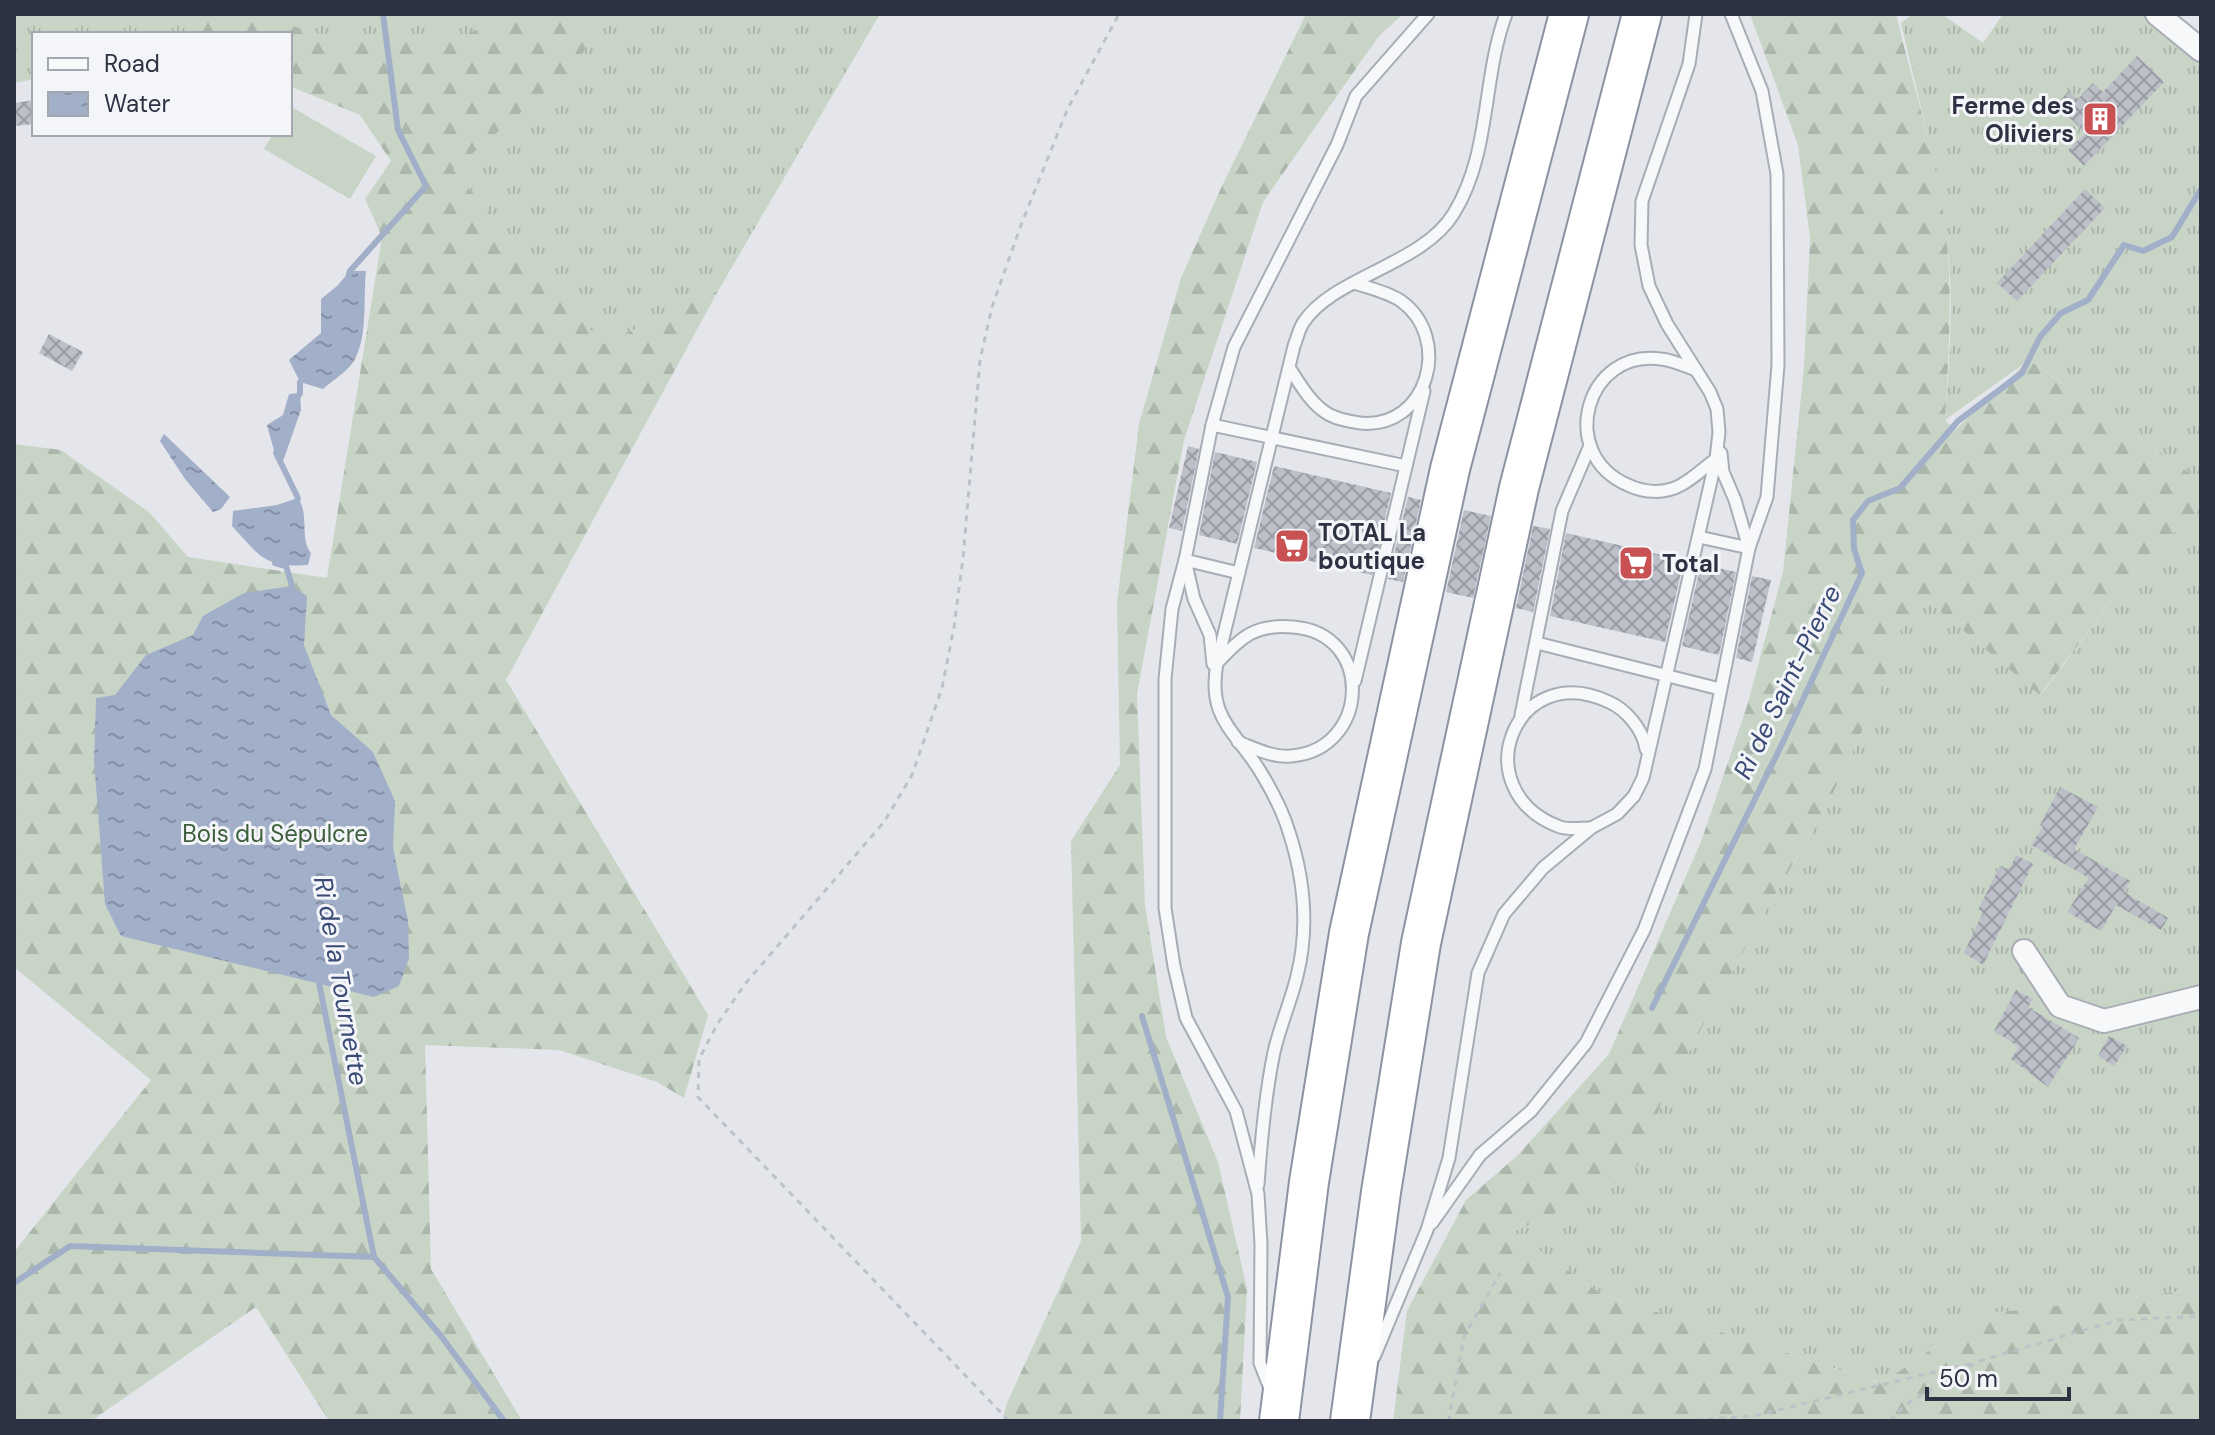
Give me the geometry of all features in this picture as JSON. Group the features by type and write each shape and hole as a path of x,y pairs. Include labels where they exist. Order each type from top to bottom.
{"highway":[{"path":"1279,1418 1309,1182 1349,933 1450,469 1569,14"},
{"path":"1350,1417 1381,1192 1421,943 1519,488 1642,14"}],"street":[{"path":"2157,14 2201,50"},
{"path":"2024,951 2060,1006 2104,1021 2201,997"}],"lane":[{"path":"1258,1194 1236,1111 1186,1018 1165,908 1165,679 1172,609 1212,425 1234,347 1337,145 1356,96 1428,14"},
{"path":"1215,677 1294,346 1303,322 1326,301 1354,283 1397,262 1453,216 1470,180 1506,14"},
{"path":"1696,14 1689,64 1642,201 1641,245 1649,286 1667,324 1710,392 1717,409 1723,472 1749,548"},
{"path":"1427,1230 1480,1155 1531,1111 1586,1043 1644,930 1705,769 1749,548 1767,497 1778,365 1777,174 1762,91 1731,14"},
{"path":"1237,742 1288,757 1313,752 1338,734 1351,708 1430,361 1418,319 1400,300 1354,283"},
{"path":"1697,370 1660,358 1637,360 1616,369 1601,381 1587,409 1585,432 1589,448 1601,468 1612,479 1640,491 1663,491 1681,485 1716,459"},
{"path":"1290,369 1310,398 1325,412 1345,421 1371,424 1386,421 1407,409 1425,385"},
{"path":"1212,425 1406,466"},
{"path":"1350,1417 1427,1230 1449,1158 1478,973 1504,914 1543,868 1591,828 1617,814 1634,796 1643,778 1699,537 1719,432"},
{"path":"1589,448 1562,511 1521,715 1509,742 1509,775 1518,798 1538,815 1562,828 1591,828"},
{"path":"1699,537 1749,548"},
{"path":"1185,560 1239,573"},
{"path":"1185,560 1194,599 1210,635 1217,703 1225,724 1259,769 1289,828 1302,878 1305,925 1298,974 1275,1050 1258,1194 1261,1244 1260,1363 1279,1418"},
{"path":"1217,663 1252,631 1271,625 1299,627 1330,641 1345,657 1354,686"},
{"path":"1537,643 1720,689"},
{"path":"1521,715 1538,702 1564,693 1591,693 1617,705 1633,721 1644,738 1647,753"}],"path":[{"path":"1009,1421 698,1097 699,1059 718,1023 745,984 884,822 912,775 942,688 954,627 980,360 992,307 1068,108 1119,14"},
{"path":"1449,1420 1464,1337 1500,1273"},
{"path":"1683,1421 1753,1416 1979,1361 2119,1320 2201,1316"},
{"path":"1890,1421 1905,1405 1979,1361"}],"green space":[{"path":"14,14 880,14 718,291 603,345 453,170 398,130 292,87 292,32 32,32 32,79 14,83"},
{"name":"Bois du Sépulcre","path":"199,14 250,14 327,36 458,39 506,14 605,14 576,65 453,170 603,344 718,291 506,680 708,1015 684,1098 657,1082 559,1050 425,1045 431,1269 522,1421 329,1421 256,1307 91,1421 14,1421 14,1252 151,1080 14,967 14,444 61,450 149,512 188,557 327,578 382,237 365,199 391,161 360,115 292,87 292,32 200,32"},
{"path":"1306,14 1403,14 1378,37 1263,202 1184,440 1137,694 1145,905 1166,1037 1218,1162 1247,1289 1240,1421 1002,1421 1007,1403 1081,1241 1071,841 1120,765 1117,603 1139,424 1181,278"},
{"path":"1750,14 1896,14 1934,164 1945,224 1950,296 1945,420 1955,430 2029,360 2201,481 2201,506 2130,576 2040,695 1928,601 1904,620 1878,697 1826,808 1767,908 1661,1103 1644,1160 1612,1187 1513,1232 1603,1295 1882,1383 1983,1314 2201,1289 2201,1421 1393,1421 1407,1311 1466,1200 1517,1156 1609,1054 1702,839 1747,706 1783,572 1804,367 1810,238 1798,145"},
{"path":"1913,14 1942,14 1983,43 2003,14 2156,14 2201,47 2201,481 2029,360 1945,420 1950,271 1934,164 1901,23"},
{"path":"292,107 376,156 350,199 264,149 272,136 292,136"},
{"path":"2201,506 2201,1289 1983,1314 1882,1383 1603,1295 1512,1232 1612,1187 1644,1160 1661,1103 1767,908 1826,808 1878,697 1904,619 1928,601 2041,695 2130,576"}],"water":[{"path":"350,271 366,271 363,328 355,359 323,389 300,382 289,360 321,333 321,299"},
{"path":"300,393 301,410 283,461 276,458 267,425 283,415 289,394"},
{"path":"164,434 230,497 221,509 213,512 185,479 160,441"},
{"path":"298,498 302,505 307,547 311,553 308,565 282,564 264,558 232,526 233,511 277,505"},
{"path":"292,586 307,596 304,645 331,715 373,752 395,801 393,848 408,921 409,958 399,986 374,997 121,936 105,904 94,760 96,698 115,695 146,655 193,635 203,616 244,593"}],"building":[{"name":"Ferme des Oliviers","path":"2137,56 2164,82 2084,166 2068,150 2086,133 2056,105 2069,91 2078,99 2093,83 2103,92"},
{"path":"32,100 32,124 14,126 14,103"},
{"path":"2085,189 2105,208 2017,301 1997,283"},
{"path":"49,334 83,352 72,371 39,353"},
{"path":"1188,446 1199,449 1182,531 1169,528"},
{"path":"1215,452 1257,462 1237,544 1199,535"},
{"path":"1274,466 1391,493 1372,575 1254,548"},
{"path":"1408,497 1421,500 1403,582 1388,579"},
{"path":"1464,510 1491,516 1473,598 1446,592"},
{"path":"1533,526 1550,529 1533,612 1516,608"},
{"path":"1566,533 1684,560 1665,642 1550,616"},
{"path":"1701,564 1736,572 1719,655 1682,646"},
{"path":"1752,576 1771,580 1752,662 1736,658"},
{"path":"2060,787 2098,807 2074,849 2130,881 2124,892 2168,918 2161,930 2116,905 2101,931 2067,912 2089,878 2031,845 2043,827 2040,825"},
{"path":"2016,855 2033,864 1983,965 1964,953 1983,912 1978,910 2000,866 2009,870"},
{"path":"2016,990 2033,999 2028,1007 2079,1038 2048,1087 2011,1059 2019,1047 1994,1031"},
{"path":"2109,1036 2127,1046 2114,1066 2098,1056"}],"waterway":[{"name":"Ri de la Tournette","path":"348,278 350,271 426,186 398,130 383,14"},
{"name":"Ri de Saint-Pierre","path":"1652,1008 1862,573 1854,549 1853,520 1868,501 1900,488 1958,421 2022,373 2040,337 2061,313 2088,300 2124,245 2143,251 2172,237 2201,189"},
{"name":"Ri de la Tournette","path":"296,400 304,378"},
{"name":"Ri de la Tournette","path":"276,453 298,498 296,504"},
{"name":"Ri de la Tournette","path":"278,557 275,563 286,566 292,586 288,591"},
{"name":"Ri de la Tournette","path":"318,978 374,1257 441,1336 504,1421"},
{"path":"1142,1016 1228,1297 1220,1421"},
{"path":"14,1283 70,1246 374,1257"}],"place":[{"name":"Ferme des Oliviers","path":"2100,119"},
{"name":"TOTAL La boutique","path":"1292,546"},
{"name":"Total","path":"1636,563"}]}
